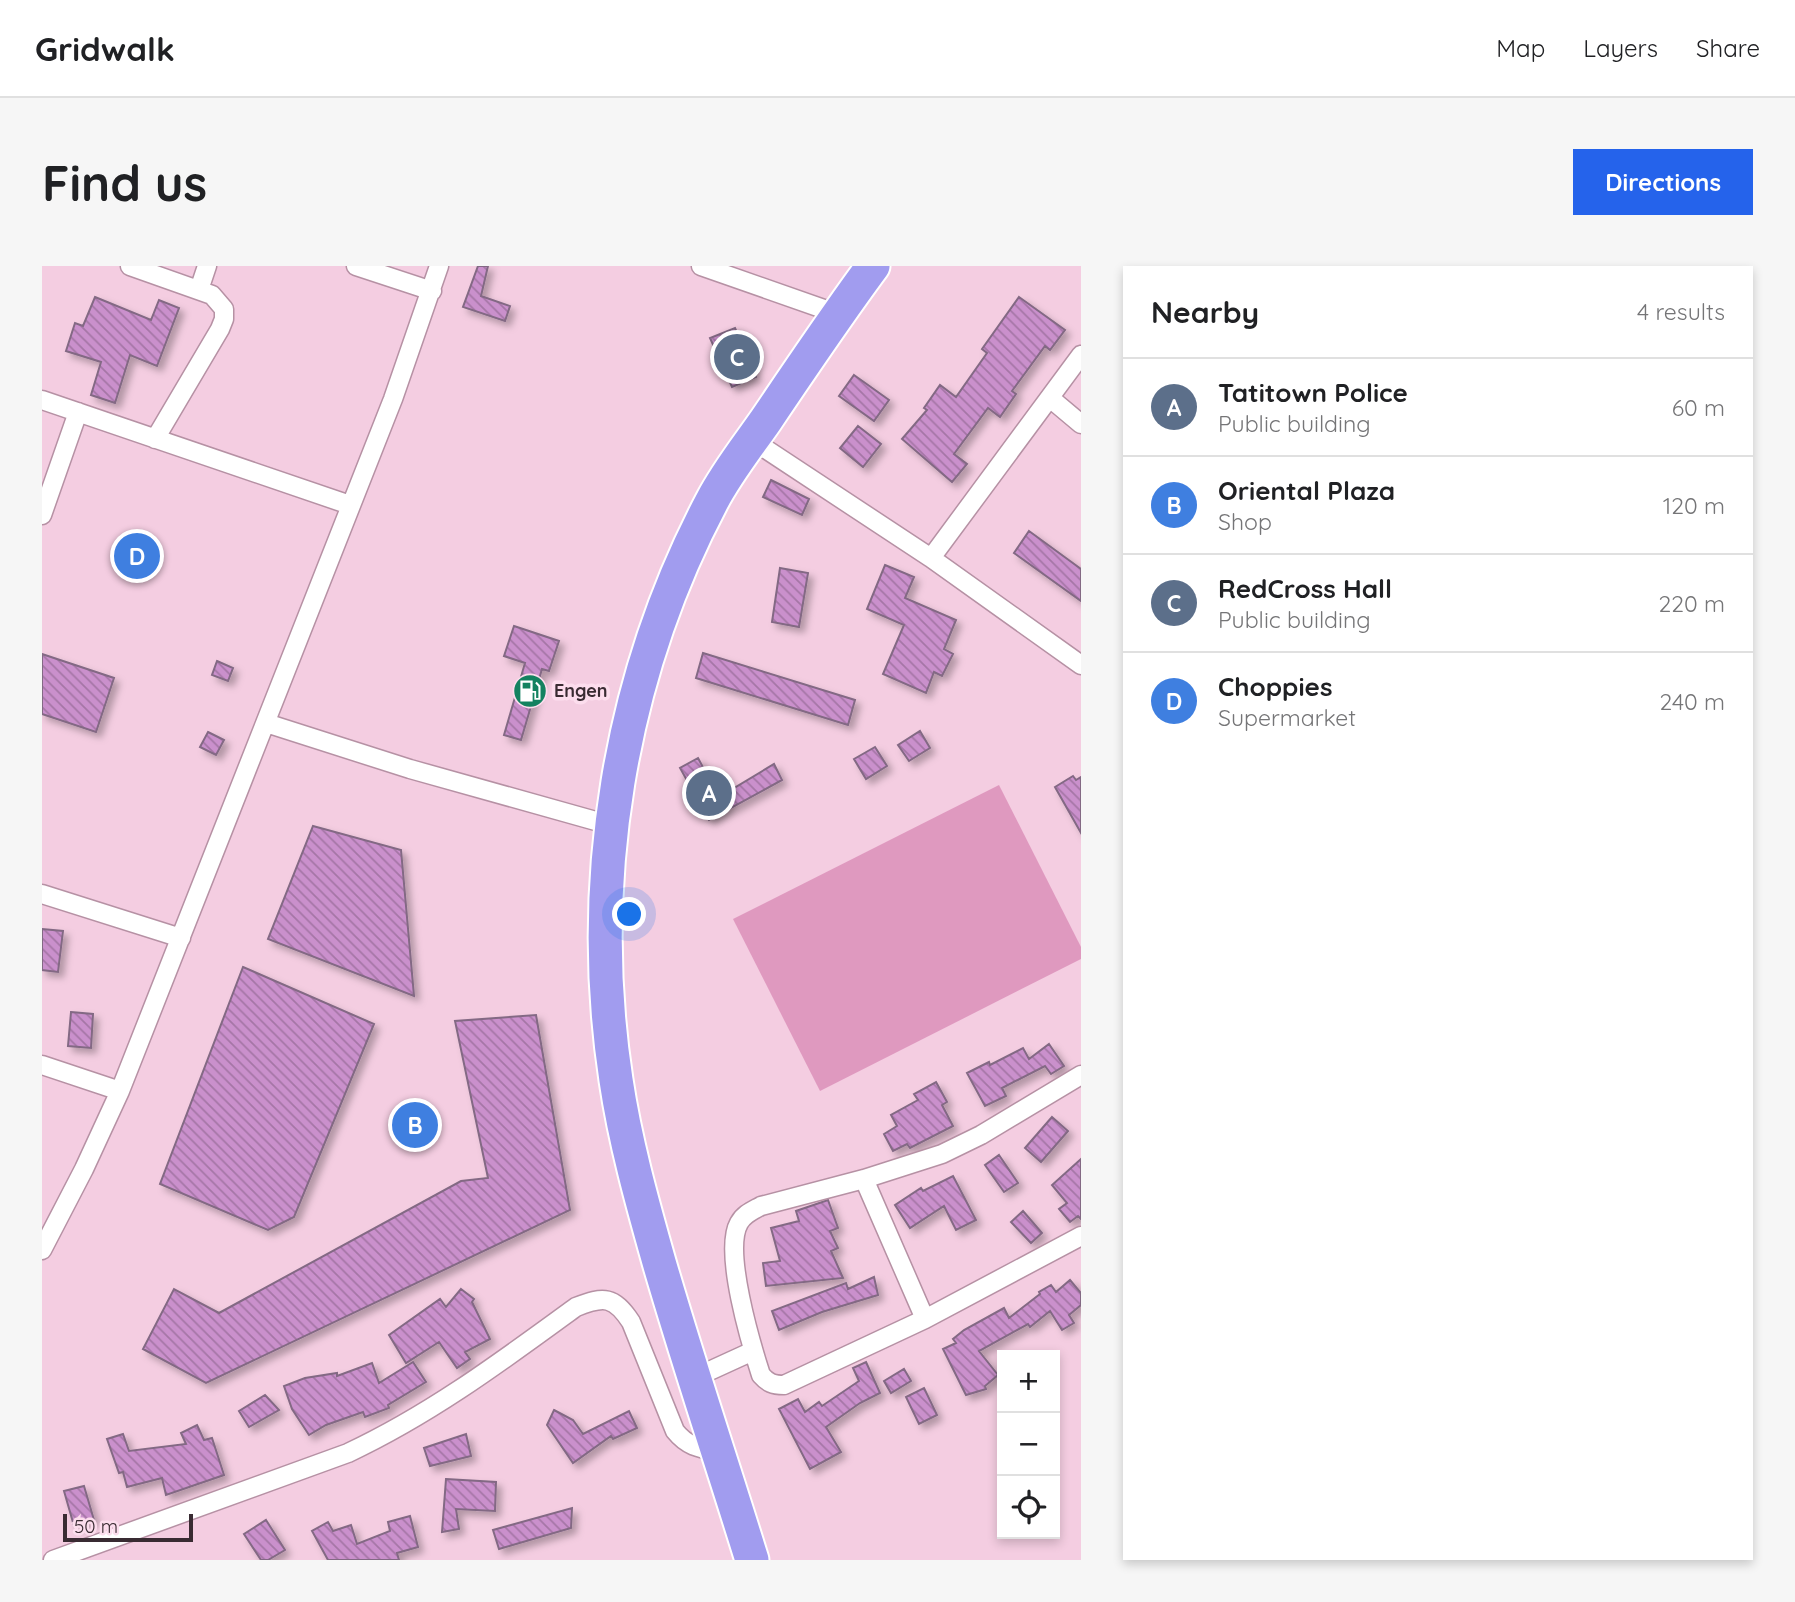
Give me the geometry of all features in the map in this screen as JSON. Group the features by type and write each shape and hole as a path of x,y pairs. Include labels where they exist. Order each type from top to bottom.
{"highway":[{"path":"750,1552 716,1451 643,1206 616,1080 606,961 610,825 625,734 681,563 714,497 873,266"}],"street":[{"path":"130,266 199,290 219,301 224,309 220,329 155,439"},
{"path":"199,290 207,266"},
{"path":"356,266 432,291"},
{"path":"44,1240 84,1169 120,1091 393,400 439,266"},
{"path":"701,266 838,314"},
{"path":"931,558 1081,355"},
{"path":"1051,398 1081,424"},
{"path":"42,400 350,505"},
{"path":"42,515 78,412"},
{"path":"752,440 931,558 1081,665"},
{"path":"266,723 410,769 610,825"},
{"path":"42,894 181,938"},
{"path":"42,1065 120,1091"},
{"path":"1081,1075 981,1135 942,1154 864,1179 761,1206 747,1214 738,1224 735,1239 737,1272 753,1351 761,1375 767,1382 784,1385 925,1319 1081,1236"},
{"path":"864,1179 925,1319"},
{"path":"53,1560 348,1453 390,1433 461,1391 576,1307 592,1301 609,1300 621,1307 631,1322 675,1431 682,1440 693,1446 716,1451"},
{"path":"694,1378 753,1351"}],"shaded area":[{"path":"999,785 1081,947 1081,959 820,1091 733,919"}],"building":[{"path":"478,266 488,266 481,296 510,306 505,321 463,307"},
{"path":"95,297 151,320 159,300 179,308 157,366 130,355 115,403 91,395 101,362 66,351 75,323 83,326"},
{"path":"1019,297 1065,330 1050,350 1045,346 1012,391 1016,394 1000,417 988,408 954,454 967,464 952,482 902,439 927,410 924,408 940,385 956,397 987,353 982,349"},
{"path":"735,328 756,377 732,387 710,338"},
{"path":"854,375 889,400 874,421 839,396"},
{"path":"858,426 881,444 863,467 840,448"},
{"path":"771,480 809,499 802,515 763,497"},
{"path":"1029,531 1081,569 1081,601 1014,553"},
{"path":"885,565 914,577 905,598 956,620 944,649 953,654 942,676 934,672 926,693 883,674 904,625 867,609"},
{"path":"780,568 808,573 799,627 772,622"},
{"path":"514,626 559,641 549,671 542,669 521,740 504,735 525,663 504,656"},
{"path":"703,653 855,700 848,725 696,678"},
{"path":"42,654 114,678 96,732 42,714"},
{"path":"217,661 233,668 228,681 212,675"},
{"path":"920,731 930,748 909,761 898,745"},
{"path":"208,732 224,740 216,755 200,747"},
{"path":"875,747 887,766 866,779 854,759"},
{"path":"698,758 719,797 774,764 782,780 709,820 680,768"},
{"path":"1073,776 1076,780 1081,777 1081,833 1055,787"},
{"path":"313,826 401,850 414,996 268,939"},
{"path":"42,929 63,931 58,972 42,970"},
{"path":"243,967 374,1024 294,1217 268,1230 160,1184"},
{"path":"71,1012 93,1014 91,1048 68,1046"},
{"path":"536,1015 570,1210 206,1383 143,1349 174,1289 219,1313 461,1181 488,1178 455,1021"},
{"path":"1049,1044 1064,1066 1051,1074 1045,1066 1002,1088 1006,1096 985,1106 967,1073 1023,1048 1029,1059"},
{"path":"936,1082 947,1102 942,1105 953,1126 910,1148 907,1144 893,1151 884,1134 897,1126 891,1115 918,1100 914,1094"},
{"path":"1052,1117 1068,1131 1041,1162 1025,1148"},
{"path":"999,1155 1018,1183 1004,1192 985,1165"},
{"path":"1081,1159 1081,1219 1078,1216 1070,1222 1059,1209 1067,1203 1052,1185"},
{"path":"953,1176 976,1220 956,1230 944,1206 910,1228 895,1205 921,1188 923,1191"},
{"path":"828,1200 838,1228 830,1231 838,1248 831,1251 843,1278 766,1286 763,1263 780,1261 771,1228 799,1221 796,1211"},
{"path":"1023,1211 1042,1233 1031,1243 1011,1222"},
{"path":"874,1277 878,1295 822,1312 779,1330 772,1311 846,1283 848,1289"},
{"path":"1070,1280 1081,1293 1081,1305 1069,1315 1074,1323 1062,1330 1050,1311 1030,1327 1028,1324 979,1351 997,1376 985,1386 986,1389 966,1395 943,1349 956,1343 953,1339 964,1330 1004,1308 1009,1318 1051,1285 1056,1292"},
{"path":"461,1289 474,1299 472,1302 490,1339 465,1352 470,1359 457,1368 439,1342 406,1363 389,1335 440,1299 446,1307"},
{"path":"413,1362 426,1382 388,1405 389,1408 365,1417 363,1412 326,1425 309,1435 292,1409 284,1386 305,1378 337,1373 337,1376 372,1363 379,1383"},
{"path":"866,1362 880,1393 860,1403 826,1427 841,1452 810,1469 779,1409 798,1399 805,1412 819,1402 822,1406 859,1381 853,1368"},
{"path":"904,1369 911,1381 891,1393 884,1381"},
{"path":"924,1388 937,1415 919,1424 906,1397"},
{"path":"265,1395 279,1410 249,1427 239,1411"},
{"path":"554,1410 573,1420 583,1434 629,1411 637,1428 613,1439 611,1436 573,1463 547,1425"},
{"path":"197,1425 204,1440 212,1438 224,1475 166,1495 162,1478 127,1487 107,1439 123,1434 129,1451 186,1444 181,1433"},
{"path":"466,1434 471,1456 430,1466 424,1448"},
{"path":"446,1479 496,1482 495,1511 456,1509 459,1529 442,1532"},
{"path":"84,1486 94,1520 74,1526 64,1491"},
{"path":"572,1508 571,1528 499,1549 493,1530"},
{"path":"410,1516 418,1547 397,1553 399,1560 328,1560 312,1531 328,1522 333,1531 351,1525 357,1544 390,1531 388,1522"},
{"path":"266,1520 285,1550 268,1560 261,1560 244,1534"}],"place":[{"name":"RedCross Hall","path":"737,357"},
{"name":"Choppies","path":"137,556"},
{"name":"Engen","path":"530,691"},
{"name":"Tatitown Police","path":"709,793"},
{"name":"Oriental Plaza","path":"415,1125"}]}
